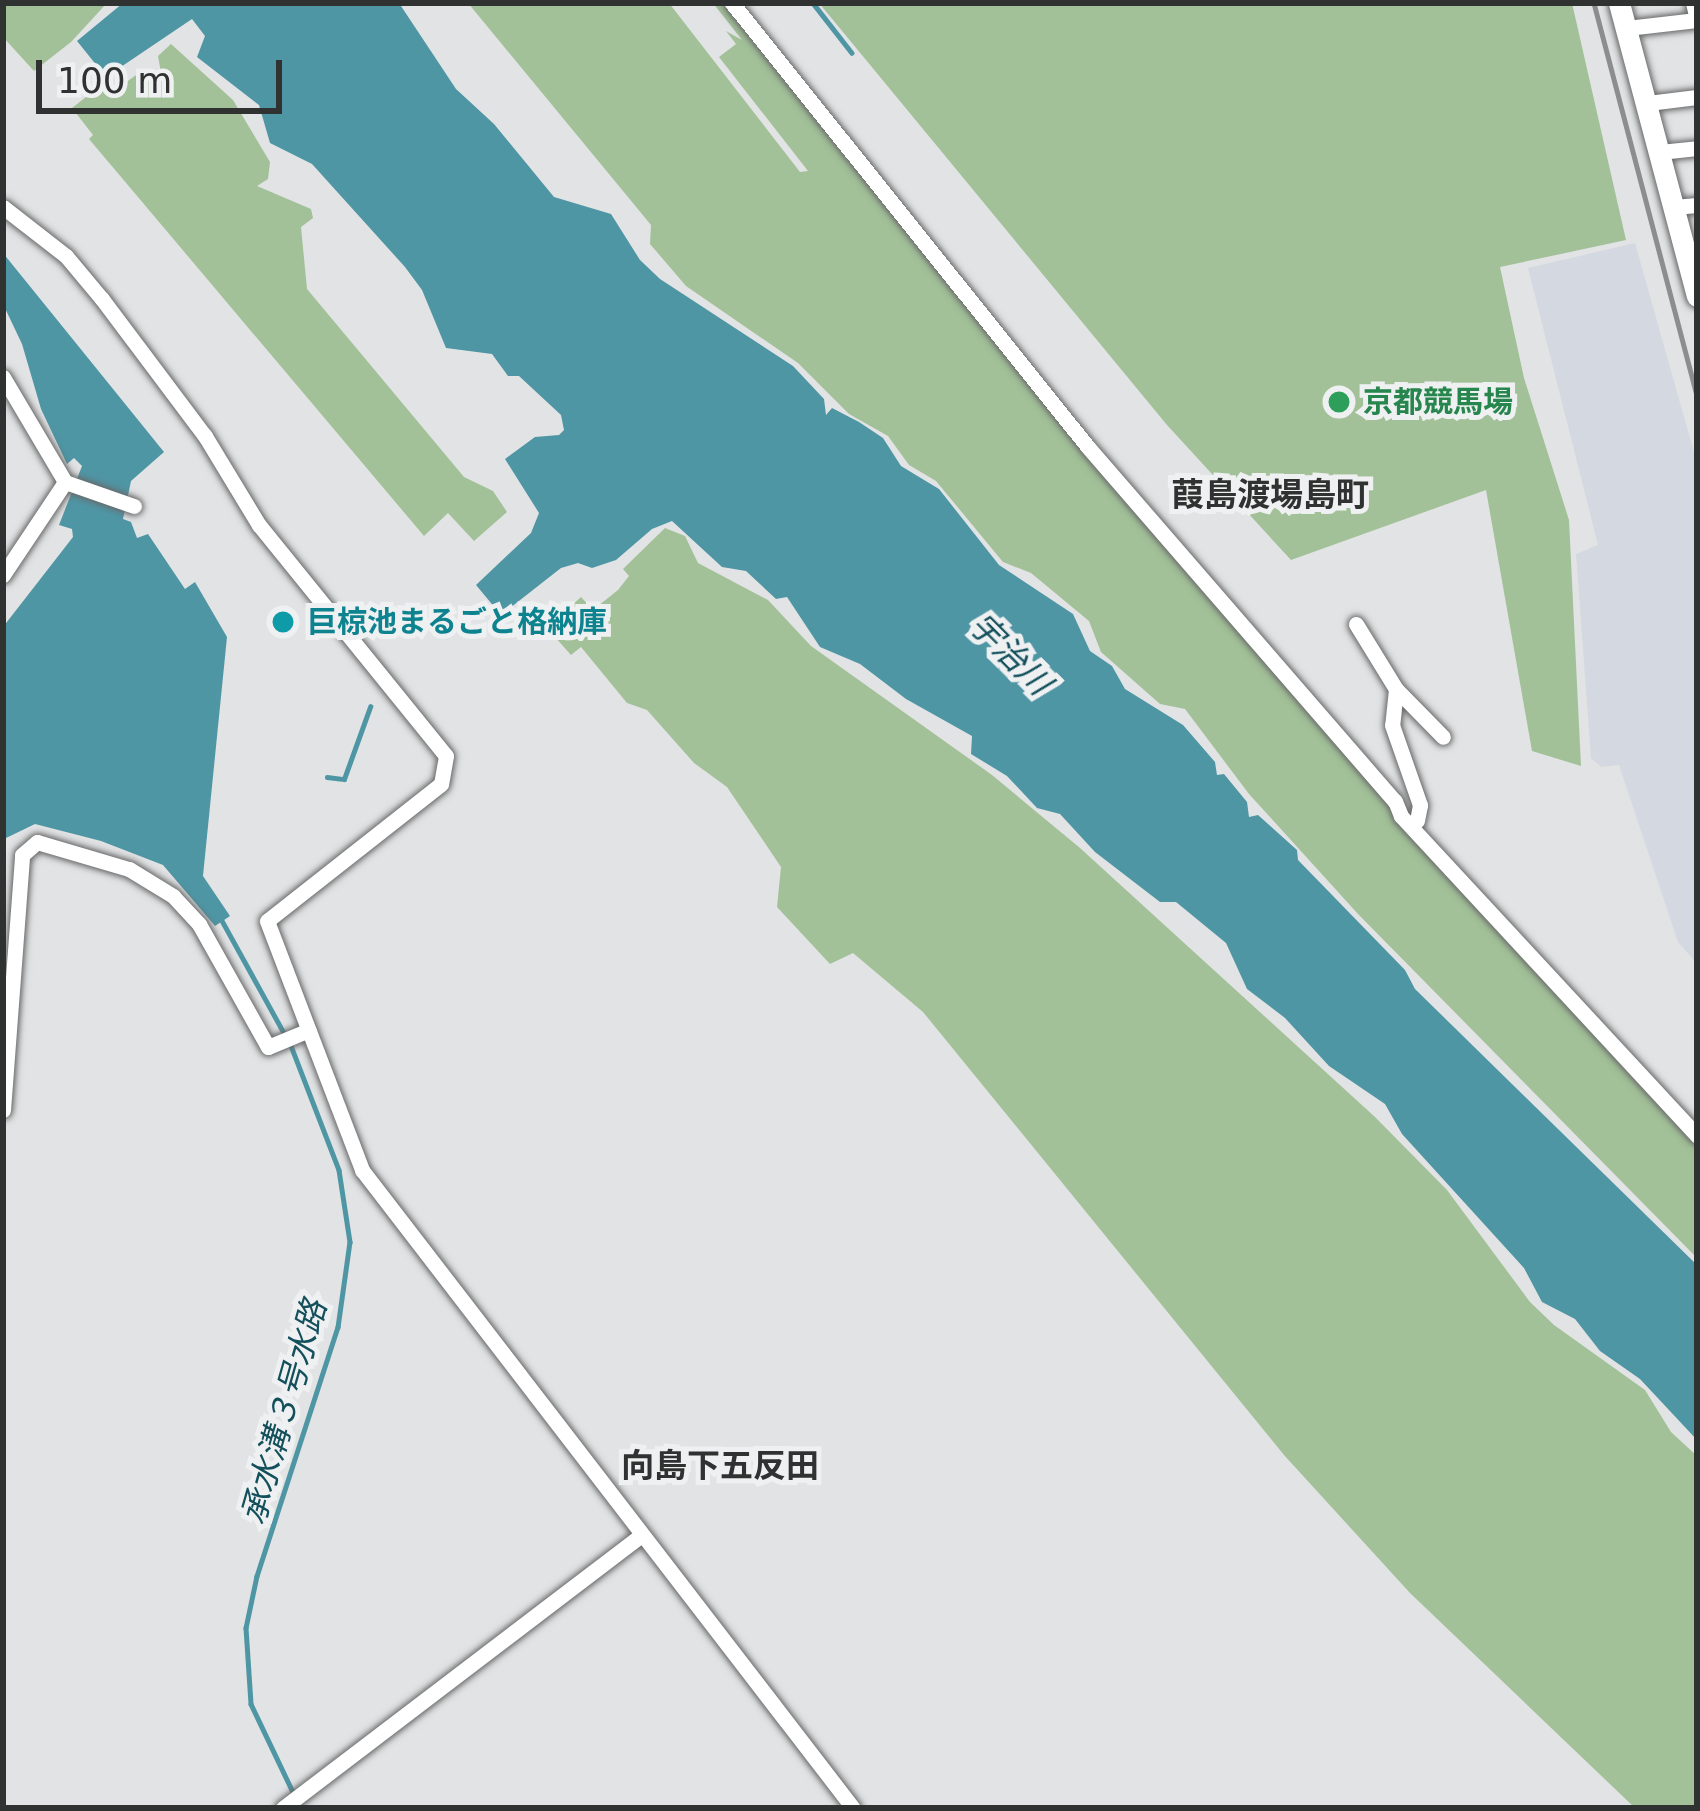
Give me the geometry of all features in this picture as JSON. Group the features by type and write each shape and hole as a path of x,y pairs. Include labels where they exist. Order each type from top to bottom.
{"main road":[{"path":"1619,3 1660,152 1686,206 1697,296"}],"street":[{"path":"732,3 1087,446 1395,801 1401,816 1697,1136"},
{"path":"1627,28 1696,20 1693,3"},
{"path":"1648,103 1697,98"},
{"path":"1660,152 1697,148"},
{"path":"3,207 66,256 102,299 205,436 259,524 446,756 441,784 273,911 267,921 305,1033 373,1189 853,1808"},
{"path":"3,377 65,482 134,506"},
{"path":"3,575 65,482"},
{"path":"1356,624 1396,689 1443,737"},
{"path":"1396,689 1392,724 1420,805 1417,821"},
{"path":"1384,784 1697,1124"},
{"path":"3,1110 22,855 37,842 129,869 173,896 199,924 268,1047 305,1033"},
{"path":"284,1807 642,1534"}],"shaded area":[{"path":"1635,243 1697,463 1697,964 1678,942 1619,765 1601,767 1591,758 1576,554 1598,545 1528,268"}],"green space":[{"path":"3,3 107,3 71,42 34,71 3,37"},
{"path":"468,3 669,3 800,172 808,171 719,57 736,44 726,31 742,40 713,3 732,3 921,242 1353,755 1697,1136 1697,1258 1358,914 1249,794 1185,709 1160,704 1101,652 1089,621 1031,573 1003,562 936,481 909,465 888,436 849,414 798,363 686,286 650,244 651,225"},
{"name":"京都競馬場","path":"819,3 1572,3 1626,240 1500,267 1524,378 1569,520 1581,766 1532,751 1486,490 1291,560 1167,425"},
{"path":"171,44 233,100 270,162 268,179 257,186 311,209 313,218 301,227 307,289 464,477 493,491 507,512 474,541 448,513 424,536 89,139 93,135 72,108 105,82 114,91 143,70 161,73 158,56"},
{"path":"665,528 685,536 698,563 768,600 811,646 992,775 1080,848 1375,1117 1447,1190 1530,1302 1554,1325 1645,1390 1671,1432 1697,1456 1697,1808 1635,1808 1410,1593 1284,1455 923,1012 853,953 830,964 777,907 781,867 727,787 694,763 647,710 627,703 581,647 571,655 547,628 581,597 593,610 618,590 629,576 623,569"}],"water":[{"name":"宇治川","path":"123,3 399,3 456,89 494,124 554,197 611,214 640,260 660,279 793,366 824,399 826,415 832,408 859,422 883,438 901,466 939,489 999,565 1073,614 1090,651 1112,666 1125,689 1183,725 1215,762 1217,775 1224,774 1247,802 1249,817 1258,815 1297,850 1298,860 1405,970 1415,989 1697,1265 1697,1440 1640,1379 1600,1351 1575,1319 1542,1302 1524,1268 1402,1134 1385,1104 1329,1066 1285,1018 1247,989 1226,943 1176,902 1160,902 1095,852 1060,814 1037,808 1007,776 971,754 972,736 906,699 860,664 820,647 787,597 776,599 746,571 722,567 672,521 652,529 616,560 592,568 578,563 561,568 501,615 476,585 531,533 539,513 505,459 535,437 559,435 564,430 561,415 519,376 508,376 492,354 446,348 422,290 405,267 312,164 270,143 259,105 197,57 205,36 192,19 106,77 77,41"},
{"path":"3,253 164,452 131,481 123,519 131,522 137,538 148,534 185,589 195,582 227,637 203,876 230,916 215,926 163,865 101,841 35,824 4,839 3,857 3,627 73,537 72,529 59,525 82,466 74,458 67,464 41,409 22,344 3,304"}],"waterway":[{"path":"813,3 852,53"},
{"path":"327,777 344,779 370,707"},
{"name":"承水溝３号水路","path":"220,917 284,1033"},
{"name":"承水溝３号水路","path":"290,1043 339,1170 350,1242 338,1327 257,1576 246,1628 251,1704 294,1794"}],"railway":[{"path":"1594,3 1697,396"}],"place":[{"name":"京都競馬場","path":"1339,402"},
{"name":"巨椋池まるごと格納庫","path":"283,622"}],"district":[{"name":"葭島渡場島町","path":"1270,495"},
{"name":"向島下五反田","path":"720,1466"}]}
